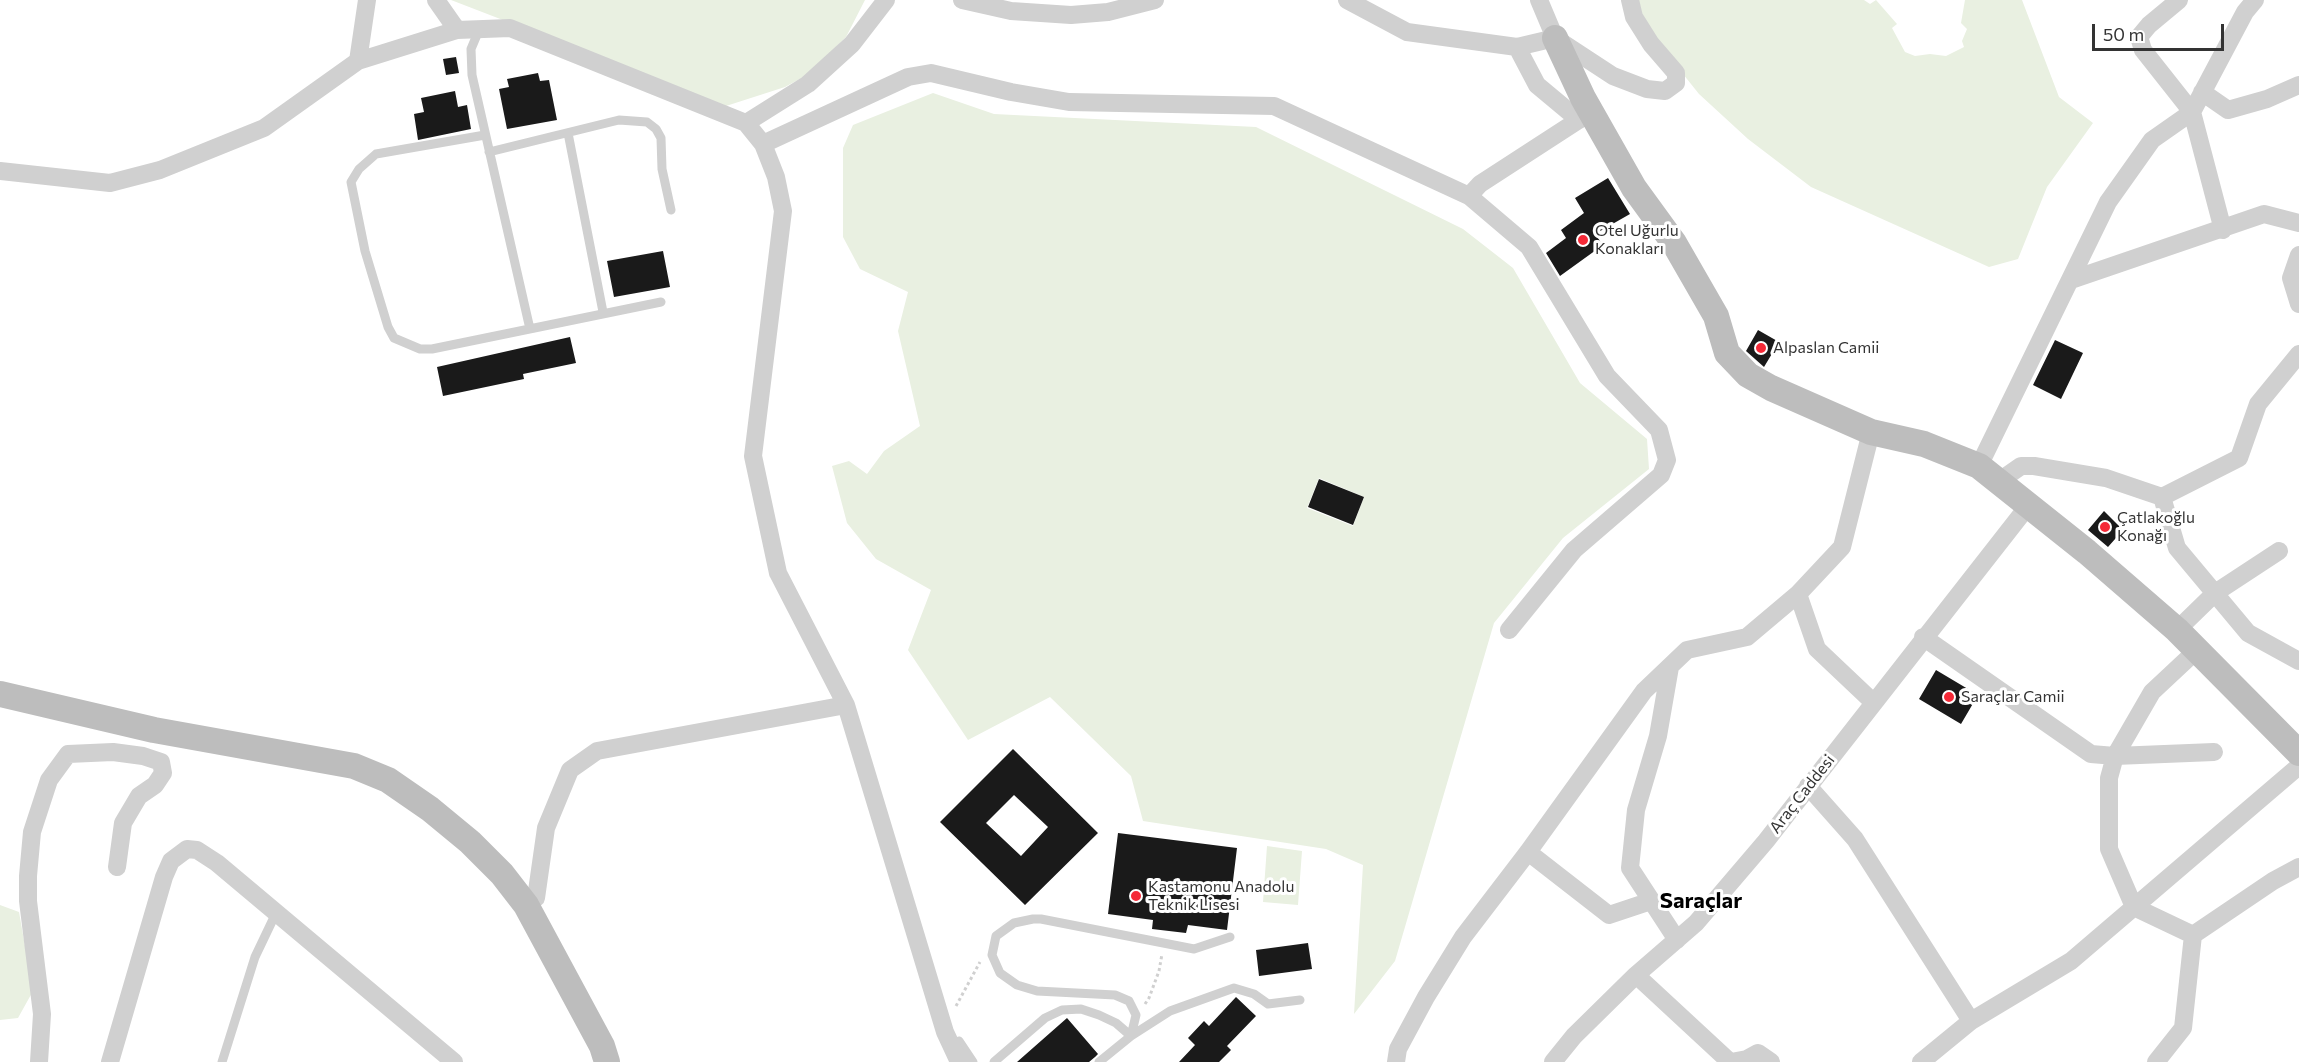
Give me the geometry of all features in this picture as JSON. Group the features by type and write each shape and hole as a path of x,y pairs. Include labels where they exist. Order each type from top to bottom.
{"main road":[{"path":"1555,38 1585,116 1674,243 1716,316 1728,353 1748,375 1771,388 1871,432 1924,444 1988,474 2087,552 2177,630 2299,753"},
{"path":"0,694 154,730 354,766 388,780 430,809 470,842 502,874 526,905 602,1046 608,1062"}],"street":[{"path":"358,61 367,0"},
{"path":"436,0 457,30"},
{"path":"746,123 808,84 852,44 886,0"},
{"path":"962,0 1011,11 1071,15 1108,12 1155,0"},
{"path":"1347,0 1407,32 1518,47 1555,38"},
{"path":"1539,0 1555,38 1613,76 1647,89 1665,91 1676,83 1676,73 1651,44 1634,17 1630,0"},
{"path":"2178,0 2149,25 2139,37 2143,51 2192,112 2223,230"},
{"path":"1988,474 2071,280 2108,202 2152,140 2192,112 2245,12 2255,0"},
{"path":"0,171 110,183 160,170 264,128 358,61 457,30 510,28 746,123 763,144 776,177 783,211 753,456 778,573 846,705 945,1032 959,1062"},
{"path":"1469,196 1480,184 1585,116 1537,85 1518,47"},
{"path":"763,144 908,77 931,72 1011,92 1069,102 1274,106 1469,196 1529,247 1607,376 1659,430 1667,460 1661,475 1574,550 1509,630"},
{"path":"2202,92 2228,110 2267,99 2299,85"},
{"path":"2071,280 2223,230 2264,214 2299,223"},
{"path":"2299,255 2291,278 2299,304"},
{"path":"1988,474 2021,466 2034,466 2106,478 2162,497 2239,458 2258,404 2299,354"},
{"path":"1396,1062 1398,1049 1426,997 1463,937 1528,852 1644,691 1687,650 1747,638 1798,594 1842,547 1871,432"},
{"path":"2162,497 2177,548 2248,633 2299,661"},
{"name":"Araç Caddesi","path":"1553,1062 1574,1036 1636,975 1696,923 1766,841 1923,637 2028,506"},
{"path":"2177,630 2215,593 2279,550"},
{"path":"1798,594 1817,650 1873,702"},
{"path":"1923,637 2091,754 2115,756 2214,752"},
{"path":"2193,935 2134,907 2109,849 2109,778 2115,756 2152,692 2198,649"},
{"path":"1670,667 1658,736 1636,810 1630,868 1677,940"},
{"path":"526,905 536,898 546,828 570,770 597,751 846,705"},
{"path":"39,1062 42,1014 39,972 28,901 32,832 50,780 68,754 113,752 143,756 161,762 163,773 155,785 139,796 123,823 117,867"},
{"path":"1921,1062 1971,1021 2071,961 2299,766"},
{"path":"1808,786 1855,839 1971,1021"},
{"path":"110,1062 164,877 171,861 187,849 197,850 217,863 448,1060"},
{"path":"1528,852 1609,915 1651,901"},
{"path":"2156,1062 2182,1028 2193,935 2273,880 2299,867"},
{"path":"1636,975 1731,1062 1747,1059 1758,1053 1771,1062"}],"lane":[{"path":"479,30 471,49 472,75 530,329"},
{"path":"489,152 618,120 647,122 656,129 661,138 662,169 671,210"},
{"path":"568,133 603,312"},
{"path":"485,135 376,154 363,165 351,182 365,251 388,327 394,338 420,349 432,349 603,312 661,302"},
{"path":"222,1062 255,957 276,913"},
{"path":"1131,1036 1136,1015 1129,1001 1115,995 1037,991 1017,985 1000,973 992,955 996,936 1014,923 1033,919 1194,949 1230,937"},
{"path":"1099,1062 1131,1036 1170,1011 1234,988 1254,994 1268,1004 1300,1000"},
{"path":"994,1062 1045,1018 1062,1010 1081,1009 1099,1015 1116,1023 1131,1036"},
{"path":"959,1041 973,1062"}],"path":[{"path":"1136,1015 1149,998 1159,970 1163,943"},
{"path":"953,1013 980,961 992,955"}],"green space":[{"path":"451,0 865,0 846,37 807,75 785,87 726,106"},
{"path":"1635,0 1864,0 1870,4 1876,0 1897,24 1892,28 1905,52 1915,56 1930,54 1946,56 1964,47 1962,41 1967,29 1961,23 1965,0 2022,0 2059,97 2093,123 2047,187 2018,259 1989,267 1811,187 1748,139 1699,94 1647,29"},
{"path":"933,93 994,114 1256,127 1463,229 1513,268 1580,383 1647,439 1649,469 1563,538 1494,623 1395,961 1354,1014 1363,865 1326,849 1143,821 1131,776 1050,697 968,740 908,650 931,590 876,559 847,523 832,466 849,461 867,474 884,451 920,426 898,331 908,292 860,269 843,237 843,148 853,125","holes":["1319,478 1364,497 1353,526 1307,508"]},
{"path":"1267,846 1302,851 1298,905 1263,902"},
{"path":"0,905 19,912 33,991 18,1018 0,1020"}],"building":[{"path":"456,57 459,73 446,75 443,59"},
{"path":"538,73 540,81 549,80 557,120 507,129 499,89 509,87 507,79"},
{"path":"455,91 458,107 467,105 471,129 418,140 414,114 424,112 421,98"},
{"path":"1608,178 1630,214 1595,234 1603,245 1560,276 1546,253 1566,238 1561,230 1584,213 1575,198"},
{"path":"663,251 670,287 614,297 607,261"},
{"name":"Alpaslan Camii","path":"1758,330 1779,342 1764,367 1746,351"},
{"path":"570,337 576,363 523,374 524,379 443,396 437,367"},
{"path":"2055,340 2083,353 2061,399 2033,385"},
{"path":"1319,479 1364,497 1353,525 1308,507"},
{"name":"Çatlakoğlu Konağı","path":"2104,511 2123,530 2108,547 2088,530"},
{"name":"Saraçlar Camii","path":"1936,670 1978,695 1961,724 1919,699"},
{"path":"1013,749 1098,833 1025,905 940,822","holes":["1014,795 1048,827 1021,856 986,823"]},
{"path":"1118,833 1237,848 1227,930 1188,925 1186,933 1152,929 1153,920 1108,914"},
{"path":"1308,943 1312,969 1259,976 1256,950"},
{"path":"1236,997 1256,1016 1227,1046 1231,1050 1219,1062 1179,1062 1195,1045 1188,1038 1204,1021 1209,1026"},
{"path":"1067,1018 1098,1054 1095,1057 1089,1062 1017,1062"}],"place":[{"name":"Otel Uğurlu Konakları","path":"1583,240"},
{"name":"Alpaslan Camii","path":"1761,348"},
{"name":"Çatlakoğlu Konağı","path":"2105,527"},
{"name":"Saraçlar Camii","path":"1949,697"},
{"name":"Kastamonu Anadolu Teknik Lisesi","path":"1136,896"}],"district":[{"name":"Saraçlar","path":"1701,901"}]}
